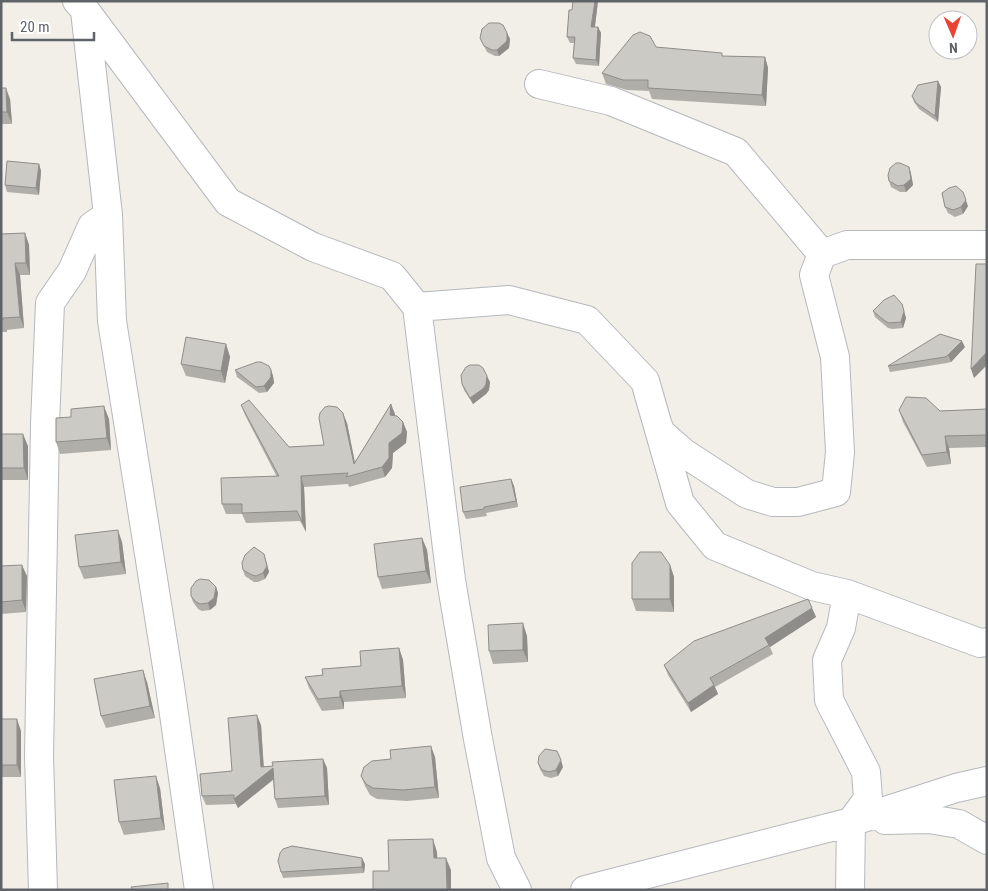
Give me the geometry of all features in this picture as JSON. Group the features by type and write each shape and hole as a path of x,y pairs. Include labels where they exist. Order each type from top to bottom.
{"street":[{"path":"81,5 108,215 112,321 170,686 199,890"},
{"path":"81,5 228,202 313,247 392,276 417,307 451,580 474,720 501,858 517,890"},
{"path":"539,84 611,101 736,152 822,254"},
{"path":"43,890 39,756 45,434 50,303 72,271 92,226 108,215"},
{"path":"417,307 509,300 587,320 645,382 660,432 684,453 747,494 772,502 798,502 836,492 840,452 835,357 814,275 822,254 847,245 987,245"},
{"path":"645,382 680,503 715,546 812,586 847,594 980,643 987,642"},
{"path":"847,594 841,628 827,660 829,700 866,772 868,798 851,822 850,890"},
{"path":"585,890 851,822 956,788 987,781"},
{"path":"851,822 929,819 959,824 987,840"}],"building":[{"path":"573,1 595,1 591,27 598,27 596,60 573,58 575,37 567,37 569,10 572,10"},
{"path":"489,23 503,25 507,33 507,41 497,50 484,46 480,38 482,29"},
{"path":"640,32 650,36 656,47 722,53 722,56 765,57 762,95 648,88 648,80 623,80 602,73 633,35"},
{"path":"938,81 935,116 916,103 912,96 918,85"},
{"path":"1,88 6,88 7,112 1,112"},
{"path":"7,161 39,164 36,188 5,185"},
{"path":"896,163 909,167 911,179 904,185 898,186 889,181 890,168"},
{"path":"956,186 963,192 966,200 961,207 953,210 945,207 942,193"},
{"path":"25,233 26,263 15,263 20,317 3,318 1,320 1,234"},
{"path":"976,264 987,264 987,352 971,369"},
{"path":"894,295 902,304 904,311 901,322 889,323 873,311 884,300"},
{"path":"940,334 962,341 945,357 888,366"},
{"path":"186,337 226,344 221,371 181,364"},
{"path":"257,362 269,366 271,377 264,386 256,387 235,370"},
{"path":"479,365 487,376 484,388 470,398 462,384 461,375 466,367"},
{"path":"906,397 926,398 940,411 987,409 987,435 945,436 947,452 922,455 899,410"},
{"path":"249,400 289,447 324,445 319,418 320,413 325,407 337,407 343,413 354,464 391,404 390,415 397,416 403,422 402,433 389,443 389,458 382,467 346,477 348,473 301,476 302,522 297,511 242,513 242,504 222,504 221,478 279,476 241,405"},
{"path":"104,406 107,438 56,442 56,418 71,417 71,409"},
{"path":"1,434 23,434 24,468 1,468"},
{"path":"511,479 516,501 463,512 460,487"},
{"path":"118,530 121,562 79,567 75,535"},
{"path":"422,538 426,571 378,577 374,544"},
{"path":"254,547 264,554 267,566 263,573 256,576 243,570 242,563 245,555"},
{"path":"640,552 661,552 670,565 670,599 632,599 632,563"},
{"path":"22,565 22,600 1,602 1,566"},
{"path":"200,579 209,580 216,587 214,598 208,603 200,604 191,596 191,588"},
{"path":"808,599 812,608 765,638 769,645 710,678 714,685 688,703 664,665 694,641"},
{"path":"523,623 523,650 489,651 488,625"},
{"path":"399,648 402,686 340,691 340,697 318,699 305,677 323,675 322,669 361,666 360,651"},
{"path":"143,670 150,706 101,716 94,679"},
{"path":"257,715 261,767 273,766 272,762 323,759 325,796 275,799 273,768 234,799 234,795 202,796 200,774 232,771 228,718"},
{"path":"1,719 17,719 17,765 1,765"},
{"path":"431,746 435,787 403,790 373,788 366,784 361,776 364,767 372,761 391,759 390,750"},
{"path":"545,749 557,751 561,760 556,770 549,772 542,770 538,763 539,756"},
{"path":"156,776 161,818 119,822 114,780"},
{"path":"433,839 434,858 446,858 447,890 373,890 373,871 389,871 388,840"},
{"path":"292,846 362,858 362,867 281,872 278,861 280,853 283,849"},
{"path":"168,883 168,890 132,890 131,887"}]}
